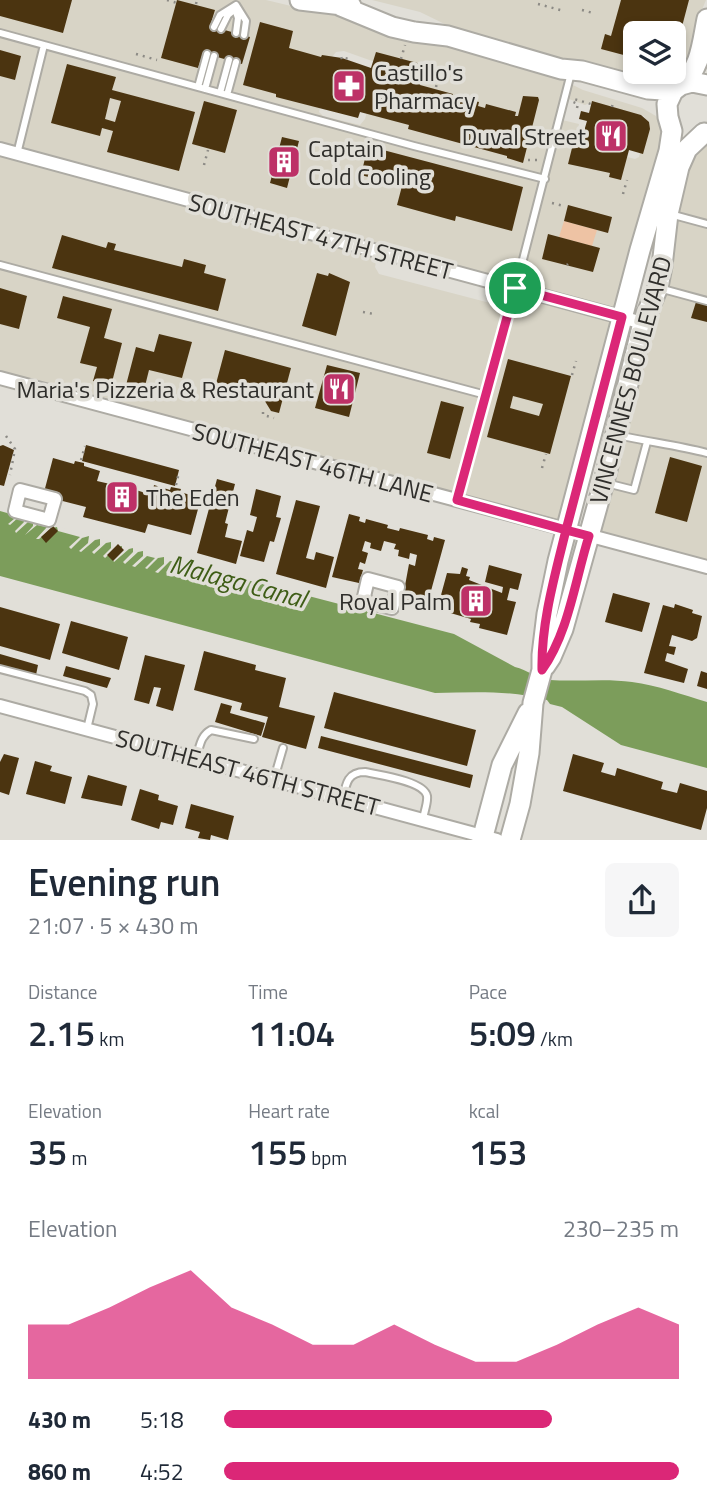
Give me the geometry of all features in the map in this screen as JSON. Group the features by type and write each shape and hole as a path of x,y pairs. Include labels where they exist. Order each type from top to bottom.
{"street":[{"path":"300,0 331,3 393,27 448,36 568,71 648,89 663,90 692,82 707,85"},
{"path":"679,85 688,79 699,59 707,19"},
{"path":"568,71 594,85 645,99 661,109 681,132 690,135 705,132"},
{"name":"VINCENNES BOULEVARD","path":"510,840 529,753 533,703 542,670 547,614 566,530 622,317 652,205 670,152 672,131 667,104 670,95 679,85"},
{"name":"VINCENNES BOULEVARD","path":"542,670 563,629 604,482 643,323 658,287 668,214 683,157 691,144 705,132"},
{"name":"SOUTHEAST 47TH STREET","path":"0,149 643,323"},
{"name":"SOUTHEAST 46TH LANE","path":"0,378 707,567"},
{"name":"VINCENNES BOULEVARD","path":"487,839 502,765 533,703"},
{"name":"SOUTHEAST 46TH STREET","path":"0,706 423,819 487,839"}],"lane":[{"path":"218,28 220,15 235,7 246,21 240,34"},
{"path":"0,33 545,179"},
{"path":"17,154 44,45"},
{"path":"201,88 210,55"},
{"path":"224,94 233,61"},
{"path":"457,500 545,179 568,71"},
{"path":"668,214 707,224"},
{"path":"0,265 486,395"},
{"path":"658,287 707,301"},
{"path":"616,434 647,442 671,443 707,453"},
{"path":"604,482 634,490 647,442"},
{"path":"0,669 85,691 91,695 93,704 87,729"},
{"path":"196,758 201,740 211,730 254,739"},
{"path":"274,779 283,748"},
{"path":"343,798 347,779 357,772 417,785 427,794 423,819"}],"path":[{"path":"167,0 177,3"},
{"path":"538,4 564,11"},
{"path":"582,10 593,13"},
{"path":"401,59 405,43"},
{"path":"136,54 157,60"},
{"path":"342,59 341,57 349,59"},
{"path":"436,87 439,76 442,77 441,80"},
{"path":"577,108 578,104 573,102 574,99 591,104"},
{"path":"204,165 208,150"},
{"path":"528,160 541,160"},
{"path":"624,194 627,180"},
{"path":"552,203 564,206"},
{"path":"363,312 374,314"},
{"path":"572,375 576,361"},
{"path":"263,412 263,415 274,418"},
{"path":"6,436 15,449 10,475"},
{"path":"81,460 85,446"},
{"path":"542,468 546,454"},
{"path":"176,485 179,472"}],"shaded area":[{"path":"0,0 266,0 308,10 331,12 390,35 446,45 553,75 583,90 642,108 661,122 664,132 559,524 0,374","holes":["344,51 375,62 378,70 365,119 360,125 323,116 319,112 332,57 336,52","565,100 585,105 592,102 644,116 647,122 639,157 635,159 578,144 576,138 579,124 562,120","377,257 500,287 498,298 494,303 490,303 379,274 375,267"]},
{"path":"372,0 706,0 699,17 692,57 686,65 686,21 623,21 623,73 558,59 457,30 420,12"},
{"path":"707,141 707,563 598,534 687,169 693,154"},
{"path":"564,221 597,230 592,246 559,237"}],"water":[{"name":"Malaga Canal","path":"0,511 454,634 515,667 545,679 632,682 707,702 707,768 621,745 547,700 506,693 435,693 0,576"}],"pier":[{"path":"14,514 183,562 168,576 166,575 175,567 176,561 170,561 158,573 155,572 164,564 164,557 158,558 147,569 145,568 155,558 147,556 135,567 132,566 143,556 143,551 138,552 125,564 123,562 133,552 133,548 114,562 122,551 122,546 105,558 103,556 111,548 111,542 94,554 92,552 100,545 100,539 81,552 79,551 88,543 89,536 82,538 71,549 69,547 80,537 58,531 57,527 36,539 47,527 37,525 25,535 33,526 33,521 16,533 24,522 20,516 8,524 14,519"}],"building":[{"path":"0,0 72,0 63,33 0,16"},
{"path":"177,0 215,10 210,26 250,37 242,64 203,53 198,68 161,58"},
{"path":"621,0 689,0 683,21 623,21 623,55 601,49 605,34 611,36"},
{"path":"260,22 293,31 289,48 321,57 342,58 371,68 376,52 425,65 420,85 453,94 451,99 455,96 479,102 478,106 485,108 486,104 516,112 515,116 518,116 523,96 538,97 523,163 507,156 408,129 409,125 360,112 358,118 276,97 276,94 243,85"},
{"path":"0,50 21,56 15,80 0,76"},
{"path":"67,64 116,77 112,90 195,112 179,171 107,152 113,131 102,128 100,136 51,123","holes":["110,98 121,101 115,122 105,119"]},
{"path":"204,101 237,110 225,153 192,144"},
{"path":"592,101 641,115 649,122 650,129 643,154 629,150 621,180 609,177 610,173 568,164 575,136 582,138 587,121 579,119 581,111 589,113"},
{"name":"Captain Cold Cooling","path":"282,137 299,141 287,188 270,183"},
{"path":"368,146 523,187 512,231 456,216 455,221 397,205 402,186 361,175"},
{"path":"568,205 612,217 608,233 564,221"},
{"path":"548,234 600,248 593,272 542,259"},
{"path":"62,235 106,248 108,242 116,244 114,250 182,267 184,259 206,265 204,273 226,279 218,311 52,268"},
{"path":"317,273 328,276 329,273 350,282 336,336 302,326"},
{"path":"0,288 27,296 19,329 0,324"},
{"path":"63,296 112,309 104,338 122,343 111,386 93,381 97,367 80,363 90,327 57,318"},
{"path":"696,302 707,305 707,322 691,318"},
{"path":"159,334 192,342 182,378 149,370 143,394 125,389 136,347 154,352"},
{"path":"225,350 291,368 279,413 271,411 263,398 234,390 221,398 213,395"},
{"path":"508,359 571,376 550,454 487,437","holes":["513,396 543,404 539,416 510,408"]},
{"path":"327,365 360,373 349,417 315,408"},
{"path":"441,401 464,407 450,459 427,453"},
{"path":"86,445 179,470 175,486 82,461"},
{"path":"0,446 14,450 4,486 0,485"},
{"path":"670,457 702,466 687,522 655,513"},
{"name":"The Eden","path":"53,458 74,464 75,461 84,463 84,466 100,471 97,481 110,482 152,495 154,485 170,490 171,487 201,498 191,535 148,524 145,533 83,517 86,507 43,496"},
{"path":"217,479 235,484 225,523 228,524 225,537 242,541 236,564 197,553"},
{"path":"256,489 281,496 276,517 281,518 274,542 270,541 264,562 240,556 247,530 253,532 257,517 250,515"},
{"path":"296,500 320,506 306,558 314,560 316,552 334,557 326,588 276,574"},
{"path":"349,514 360,517 359,521 365,523 366,519 388,525 387,528 399,531 400,528 428,535 427,539 433,541 434,537 445,540 426,609 402,602 409,564 415,566 417,555 410,553 409,559 398,556 399,550 394,549 396,544 384,541 381,551 370,548 371,543 365,541 362,551 368,553 365,564 360,562 358,569 363,570 359,583 332,577"},
{"path":"53,526 58,531 46,543 41,537"},
{"path":"118,544 124,550 113,561 107,555"},
{"name":"Royal Palm","path":"489,565 522,574 518,590 510,588 507,600 516,602 507,635 479,628 480,624 470,622 471,619 447,612 448,609 438,606 447,573 460,574 462,567 468,569 466,576 470,577 469,580 502,593 503,587 485,582"},
{"path":"613,593 650,603 642,632 605,622"},
{"path":"675,604 702,616 697,638 692,641 672,635 669,646 676,647 674,655 667,653 665,661 688,669 684,683 644,673 663,605 674,608"},
{"path":"0,607 60,624 50,660 0,646"},
{"path":"71,621 128,637 119,670 62,653"},
{"path":"204,651 256,665 255,670 286,678 279,707 315,716 306,749 262,737 268,717 240,710 242,703 194,690"},
{"path":"0,654 38,665 36,675 0,665"},
{"path":"145,655 185,665 173,711 156,706 161,688 154,687 149,704 134,700"},
{"path":"66,666 111,678 107,688 63,676"},
{"path":"701,671 707,673 707,689 697,686"},
{"path":"334,692 476,730 467,766 324,728"},
{"path":"221,703 232,706 230,713 265,723 261,736 215,722"},
{"path":"321,736 473,775 470,788 318,748"},
{"path":"4,754 19,758 9,795 0,792 0,762"},
{"path":"573,754 604,763 601,772 615,776 617,768 663,782 661,789 677,793 680,783 707,791 707,808 701,830 563,791"},
{"path":"35,761 52,766 50,771 72,777 65,804 26,794"},
{"path":"88,775 127,786 122,806 81,798"},
{"path":"140,789 159,795 158,800 178,806 173,825 161,822 159,829 131,820"},
{"path":"191,804 234,816 228,840 211,835 210,840 198,838 200,832 185,828"}],"place":[{"name":"Castillo's Pharmacy","path":"349,86"},
{"name":"Duval Street","path":"611,136"},
{"name":"Captain Cold Cooling","path":"284,162"},
{"name":"Maria's Pizzeria & Restaurant","path":"339,389"},
{"name":"The Eden","path":"122,497"},
{"name":"Royal Palm","path":"476,601"}],"route":[{"path":"515,288 457,500 566,530 547,614 542,670 563,629 589,536 566,530 622,317 515,288"}]}
